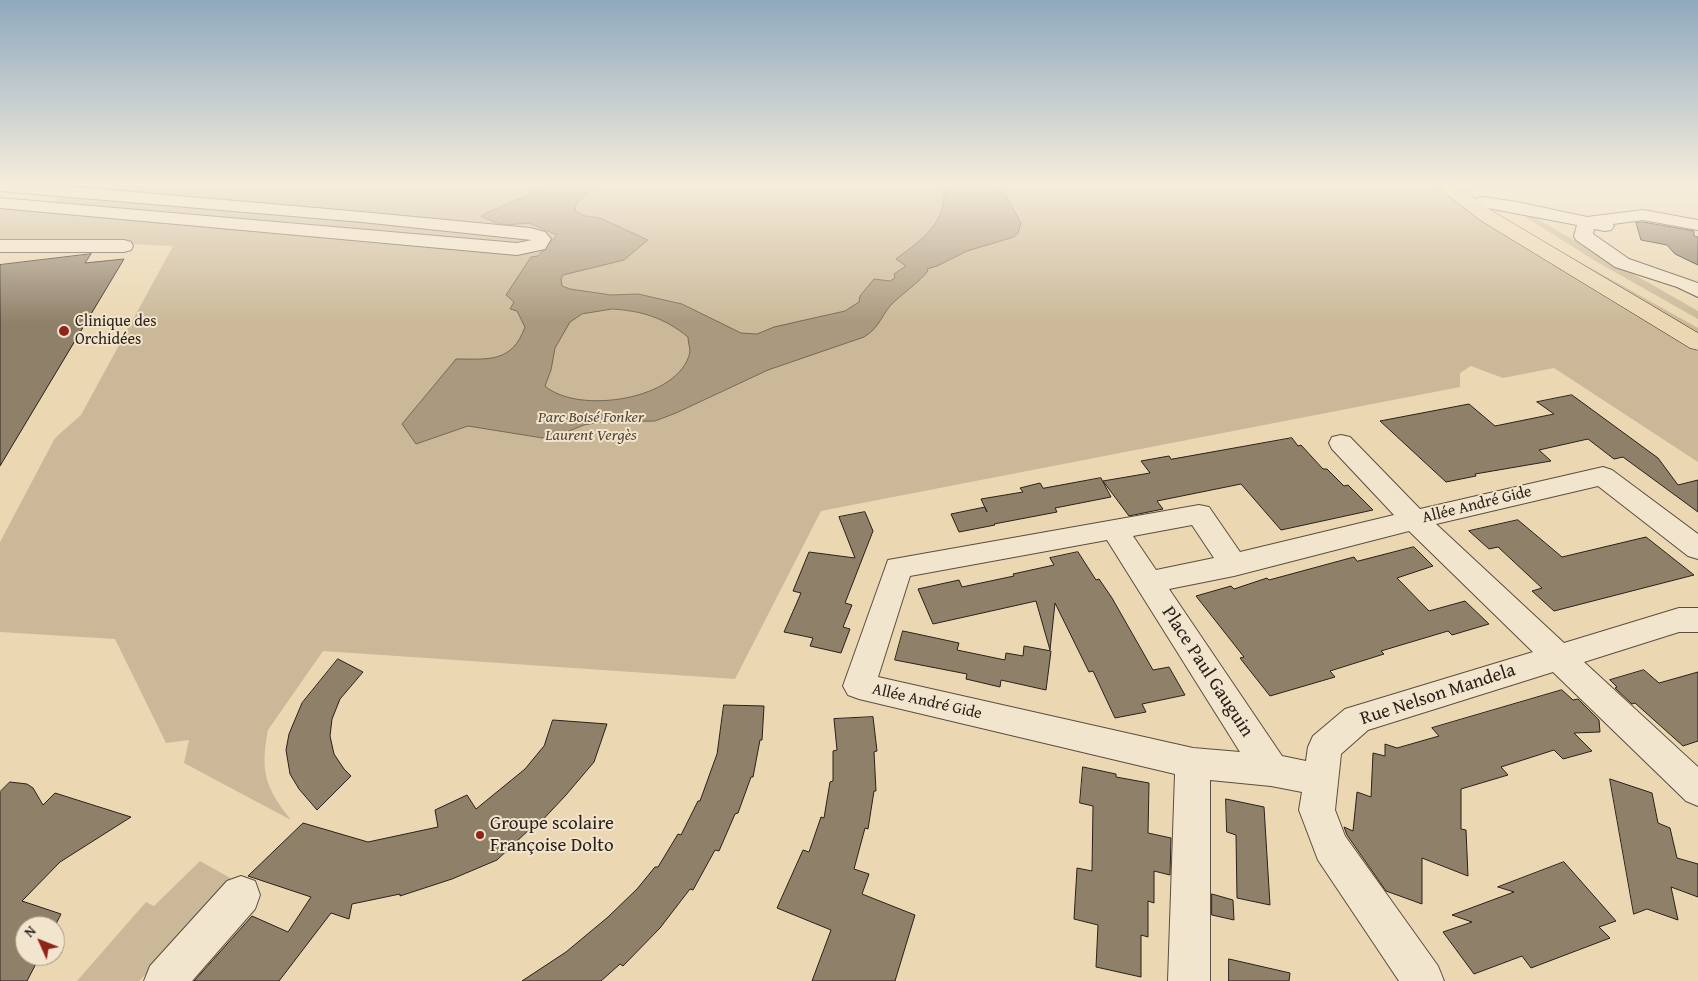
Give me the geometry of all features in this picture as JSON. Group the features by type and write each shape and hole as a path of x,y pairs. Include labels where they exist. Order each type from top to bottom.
{"main road":[{"path":"1512,231 1698,343"},
{"path":"1534,231 1698,323"}],"street":[{"path":"312,231 517,249 538,245 542,239 530,234 501,231"},
{"path":"1584,231 1583,236 1622,263 1684,283 1698,291"},
{"path":"1627,231 1637,233"},
{"path":"0,246 124,246"},
{"path":"1341,442 1415,520 1698,790"},
{"name":"Allée André Gide","path":"1148,584 1234,565 1516,494 1603,476 1698,549"},
{"name":"Allée André Gide","path":"1234,565 1199,514 1115,531 898,568 848,684 1193,763 1271,770"},
{"name":"Place Paul Gauguin","path":"1115,531 1271,770"},
{"name":"Rue Nelson Mandela","path":"1422,981 1331,847 1317,810 1325,747 1357,719 1679,620 1698,620"},
{"path":"1189,981 1193,763"},
{"path":"1271,770 1321,780"},
{"path":"165,981 241,895"}],"green space":[{"name":"Parc Boisé Fonker Laurent Vergès","path":"0,231 1505,231 1698,351 1698,462 1554,368 1503,378 1471,366 1460,373 1460,387 821,511 735,679 323,651 268,730 265,757 267,778 275,798 291,820 184,763 189,740 166,743 115,639 0,632 0,542 55,438 81,415 173,246 0,243"},
{"path":"1523,231 1698,328 1698,336"},
{"path":"1547,231 1558,231 1698,311 1698,319 1597,262"},
{"path":"200,861 239,883 139,981 77,981 146,902 154,906"}],"shaded area":[{"path":"547,231 628,231 648,240 624,260 563,275 561,279 562,286 570,289 611,295 638,294 682,304 741,333 757,334 774,327 845,311 859,302 860,296 874,279 890,281 895,278 894,274 906,266 896,259 916,244 929,231 1019,231 1014,237 967,251 927,269 928,271 891,305 874,329 864,337 768,370 655,421 600,422 584,425 549,439 468,426 416,444 402,424 456,359 479,359 498,356 506,353 520,339 525,327 517,311 510,309 514,302 506,295 531,257 538,256 557,235","holes":["613,309 643,314 662,320 688,337 690,352 682,368 668,382 626,398 603,401 580,400 560,395 545,386 551,370 555,348 570,322 582,314"]}],"building":[{"path":"1638,231 1694,231 1694,236 1698,237 1698,265 1675,254 1667,245 1641,240"},
{"name":"Clinique des Orchidées","path":"91,254 85,263 124,259 0,466 0,265"},
{"path":"1572,395 1658,458 1678,485 1698,480 1698,512 1623,457 1614,459 1588,439 1539,450 1551,461 1475,474 1476,476 1446,482 1380,421 1469,404 1495,426 1554,414 1537,402"},
{"path":"1292,438 1323,469 1327,469 1344,486 1348,485 1373,510 1281,530 1241,484 1157,501 1163,509 1129,516 1103,481 1150,473 1141,461 1169,456 1171,459"},
{"path":"1101,478 1111,497 1055,508 1057,512 959,532 951,514 985,507 981,499 1023,492 1020,488 1040,483 1043,488"},
{"path":"865,512 873,531 845,603 852,605 843,627 850,629 841,653 810,646 813,638 784,632 801,593 793,591 809,552 855,558 839,517"},
{"path":"1518,520 1562,557 1646,537 1694,575 1554,611 1532,591 1542,588 1498,547 1489,549 1469,531"},
{"path":"1414,547 1433,566 1397,578 1429,611 1465,601 1489,624 1452,635 1448,631 1381,651 1384,654 1330,671 1335,677 1270,696 1240,658 1244,657 1196,596 1231,586 1234,589 1267,578 1269,580 1354,557 1357,561"},
{"path":"1078,552 1096,580 1099,579 1112,598 1153,670 1169,667 1185,695 1142,704 1146,712 1115,718 1093,671 1089,672 1055,603 1050,650 1036,601 933,624 918,589 959,580 962,587 1014,576 1013,574 1054,565 1050,558"},
{"path":"903,631 959,643 957,650 1005,660 1006,653 1023,656 1024,646 1051,651 1046,690 1001,680 1000,687 966,679 967,674 895,660"},
{"path":"338,659 363,672 340,699 332,719 330,736 334,754 351,776 317,810 299,789 290,774 286,750 289,734 302,703"},
{"path":"1644,670 1659,683 1698,672 1698,741 1683,746 1635,703 1632,704 1615,688 1617,687 1610,680"},
{"path":"1562,690 1573,700 1578,699 1599,720 1600,732 1574,733 1592,751 1563,759 1554,750 1501,767 1508,775 1461,789 1461,829 1466,830 1468,876 1422,858 1422,904 1386,891 1347,835 1344,827 1353,831 1357,792 1371,797 1373,753 1385,756 1385,744 1397,748 1439,736 1432,728"},
{"path":"724,705 764,706 762,740 760,740 753,777 751,777 738,813 735,814 719,851 715,850 693,890 690,889 660,928 623,966 620,964 601,981 522,981 566,952 608,917 637,889 655,867 658,867 678,834 681,835 698,801 700,801 717,754"},
{"path":"873,717 877,751 874,752 876,791 874,791 868,829 865,828 854,869 869,874 862,894 915,915 895,981 812,981 831,930 777,908 803,850 809,852 821,817 824,818 830,782 833,781 833,751 837,750 834,719"},
{"path":"553,720 607,724 594,762 535,828 533,826 497,860 452,879 400,896 400,894 352,904 349,919 331,913 279,981 194,981 252,916 288,932 311,897 248,876 303,823 368,842 438,827 435,810 467,795 476,809 525,769 544,746"},
{"path":"1083,767 1116,774 1116,777 1149,783 1148,833 1171,838 1170,875 1154,871 1154,903 1148,901 1148,937 1141,935 1141,977 1096,967 1098,925 1074,919 1077,868 1092,871 1093,806 1080,803"},
{"path":"1610,779 1652,793 1658,823 1670,828 1677,858 1698,864 1698,897 1671,887 1678,920 1647,909 1634,914"},
{"path":"10,782 27,784 33,788 43,805 55,793 131,817 60,862 22,901 61,914 60,916 15,916 15,966 35,966 27,981 0,981 0,792"},
{"path":"1226,799 1264,807 1270,905 1237,898 1236,835 1227,832"},
{"path":"1564,862 1616,921 1599,927 1610,938 1531,968 1522,956 1474,974 1443,932 1472,922 1452,915 1514,892 1498,887"},
{"path":"1212,894 1233,900 1234,920 1212,915"},
{"path":"1229,959 1290,973 1289,981 1229,981"}],"place":[{"name":"Clinique des Orchidées","path":"64,331"},
{"name":"Groupe scolaire Françoise Dolto","path":"480,835"}]}
